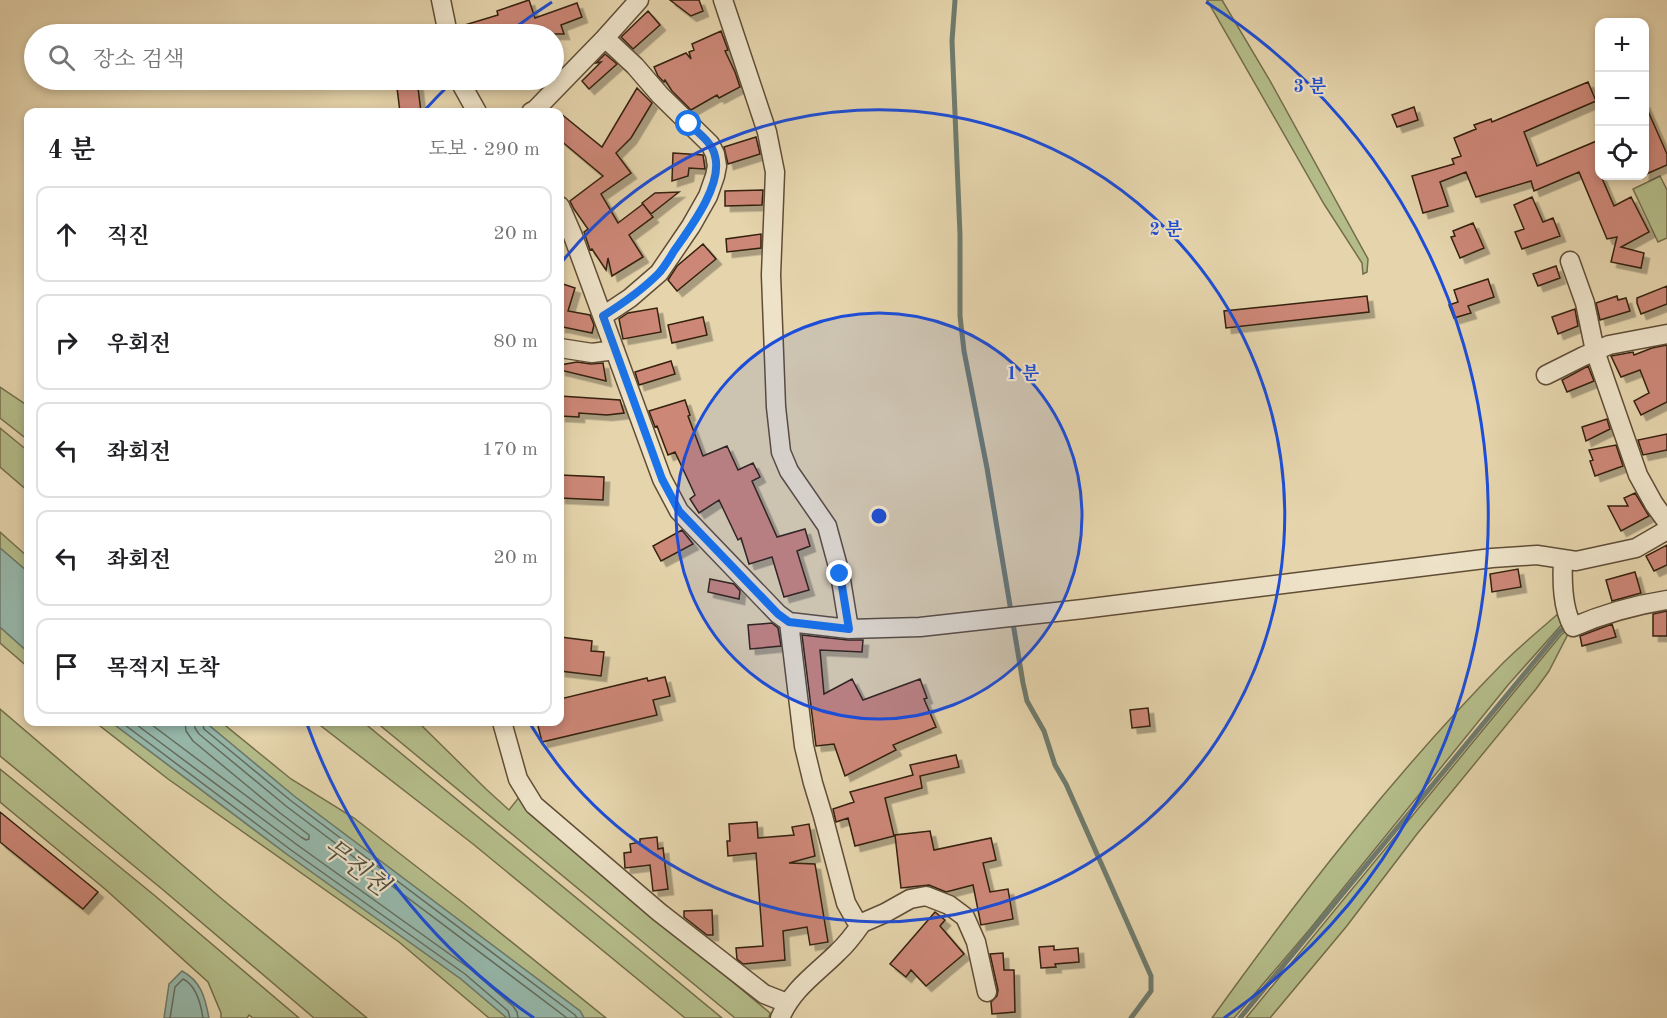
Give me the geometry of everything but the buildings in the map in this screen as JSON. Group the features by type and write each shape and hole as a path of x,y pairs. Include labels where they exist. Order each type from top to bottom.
{"street":[{"path":"441,0 446,24"},
{"path":"564,80 639,0"},
{"path":"723,0 767,132 775,171 771,275 776,407 781,452 789,471 827,526 840,574 849,629"},
{"path":"603,316 630,298 659,273 708,196 717,166 710,144 605,38"},
{"path":"465,90 475,108"},
{"path":"537,108 554,90"},
{"path":"564,215 662,479 679,511 778,614 789,622 849,629 920,627 1492,558 1537,555 1576,561 1636,548 1667,530"},
{"path":"1570,261 1585,303 1595,351 1638,475 1667,522"},
{"path":"1546,375 1609,345 1667,334"},
{"path":"564,349 592,353 615,350"},
{"path":"1563,559 1562,579 1573,627 1640,604 1667,600"},
{"path":"789,622 804,746 846,903 855,919 862,923"},
{"path":"503,726 518,779 534,805 658,912 783,1011 806,981 840,951 862,923 885,914 910,899 926,896 949,905 964,917 976,942 987,992"}],"green space":[{"path":"1207,0 1222,0 1269,79 1368,259 1367,272 1363,274 1362,263 1324,204"},
{"path":"1660,176 1667,190 1667,238 1658,242 1633,189"},
{"path":"0,387 24,403 24,437 0,418"},
{"path":"0,428 24,448 24,488 0,467"},
{"path":"0,532 24,553 24,569 0,548"},
{"path":"1560,612 1564,622 1508,685 1310,929 1234,1018 1212,1018 1350,835 1424,747 1503,663"},
{"path":"0,627 24,648 24,664 0,643"},
{"path":"1566,631 1568,634 1549,671 1536,689 1417,834 1346,927 1270,1018 1246,1018 1561,635"},
{"path":"0,709 222,899 367,1018 314,1018 0,756"},
{"path":"100,726 116,726 288,855 461,979 507,1018 489,1018 399,942 168,779"},
{"path":"210,726 226,726 291,779 354,818 606,1018 584,1018 580,1011 294,796"},
{"path":"321,726 368,726 722,1018 685,1018 473,844"},
{"path":"381,726 422,726 509,810 520,796 604,875 770,1013 769,1018 735,1018"},
{"path":"0,769 299,1018 253,1018 249,1015 247,1018 221,1018 208,982 105,889 0,802"}],"water":[{"path":"0,548 24,569 24,648 0,627"},
{"name":"무진천","path":"116,726 210,726 294,796 580,1011 584,1018 507,1018 461,979 288,855"},
{"path":"182,971 194,980 201,990 209,1018 164,1018 169,984"}],"waterway":[{"path":"955,0 952,41 960,235 960,316 964,351 987,468 1027,701 1044,731 1055,765 1066,784 1151,976 1151,991 1131,1018"},
{"path":"1240,1018 1559,632 1568,625"}],"route":[{"path":"689,124 710,144 715,154 717,166 708,196 659,273 630,298 603,316 662,479 679,511 778,614 789,622 849,629 840,574"}]}
